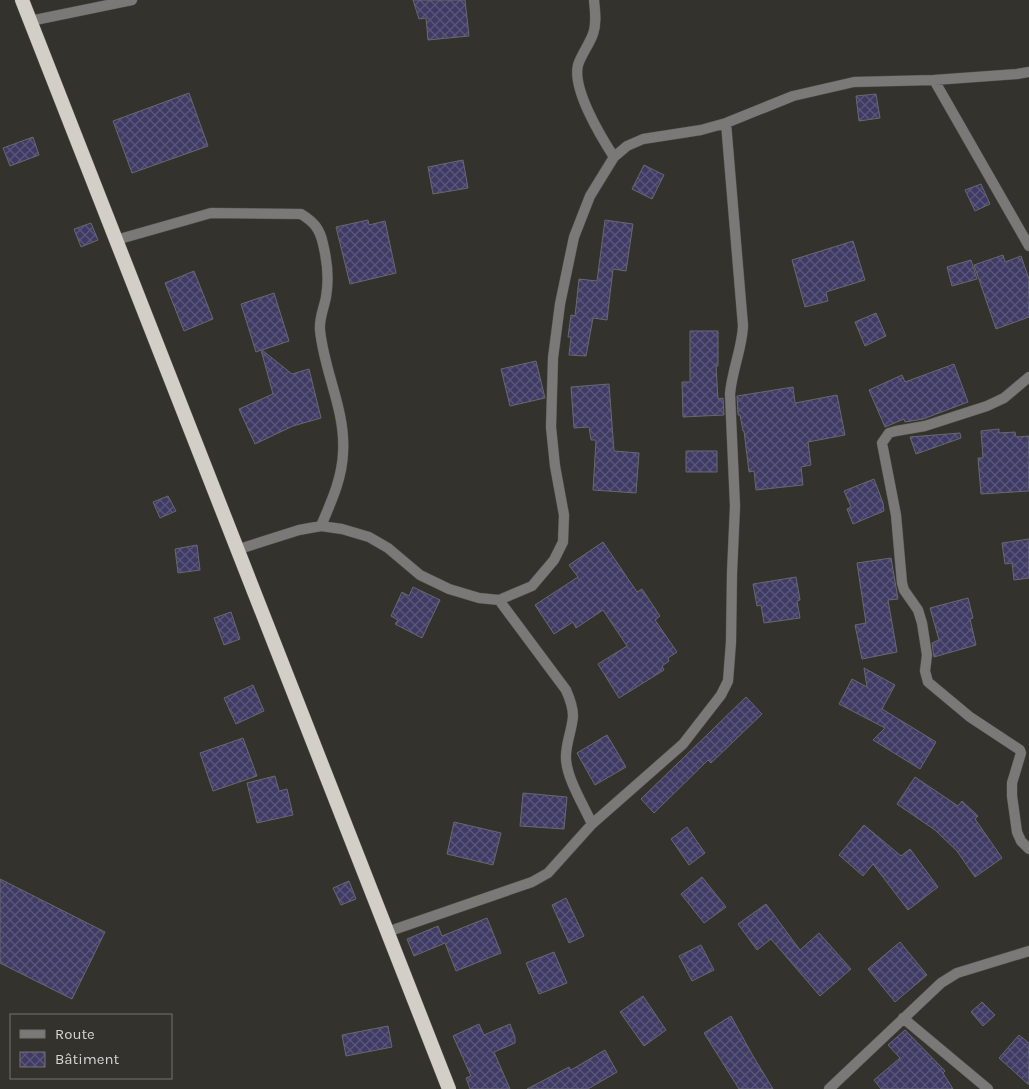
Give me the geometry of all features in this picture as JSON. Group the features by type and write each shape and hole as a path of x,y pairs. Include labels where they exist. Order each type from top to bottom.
{"highway":[{"path":"22,0 236,550 449,1089"}],"street":[{"path":"30,21 132,0"},
{"path":"594,0 596,22 594,33 578,64 576,77 598,131 614,156"},
{"path":"236,550 299,530 322,526 342,529 369,538 388,548 420,575 450,589 479,598 499,600 532,586 554,560 563,542 564,515 555,466 551,427 553,358 560,304 574,237 590,196 614,156 627,146 643,139 701,130 726,123 793,96 854,82 934,80 1029,72"},
{"path":"934,80 1029,246"},
{"path":"387,932 532,882 548,873 592,824 682,744 721,696 728,681 732,642 732,573 735,506 730,394 731,382 742,340 743,326 726,123"},
{"path":"116,240 211,213 301,214 312,221 319,230 323,243 326,267 326,298 320,316 321,343 338,408 343,439 341,470 322,526"},
{"path":"1027,843 1016,832 1012,796 1012,783 1021,753 1020,750 970,717 928,682 925,671 927,655 922,623 918,610 904,590 902,583 897,520 882,443 889,433 925,426 987,406 1004,398 1029,377"},
{"path":"499,600 566,690 572,704 573,717 566,762 592,824"},
{"path":"829,1089 941,983 957,973 1029,951"},
{"path":"903,1018 988,1089"}],"building":[{"path":"413,0 465,0 469,36 428,40 426,18 419,19"},
{"path":"189,93 208,146 132,173 113,121"},
{"path":"876,94 880,118 859,121 856,96"},
{"path":"33,137 39,155 10,166 3,148"},
{"path":"463,160 468,188 433,194 428,167"},
{"path":"644,165 664,175 652,199 632,189"},
{"path":"981,184 990,204 975,211 965,190"},
{"path":"368,220 369,225 385,221 396,273 350,284 336,227"},
{"path":"605,220 633,224 626,271 613,269 607,320 593,318 586,356 569,355 571,337 568,337 571,315 575,316 579,279 597,281"},
{"path":"91,223 98,240 81,247 74,229"},
{"path":"853,241 865,280 826,292 828,301 805,307 792,260"},
{"path":"1003,255 1005,262 1021,256 1029,279 1029,317 996,329 974,265"},
{"path":"971,260 977,279 952,286 947,267"},
{"path":"194,271 213,319 184,331 165,283"},
{"path":"274,293 289,341 262,350 292,374 309,369 321,418 293,426 255,444 239,409 273,394 261,350 256,352 241,304"},
{"path":"876,313 886,336 865,346 855,322"},
{"path":"690,331 718,331 718,366 716,366 718,399 723,398 724,415 683,417 682,382 690,382"},
{"path":"536,361 545,398 510,406 501,369"},
{"path":"954,364 968,402 923,419 905,422 904,419 885,427 869,390 902,375 905,382"},
{"path":"609,384 614,451 639,453 636,493 593,490 596,440 591,440 589,427 574,428 571,387"},
{"path":"793,387 795,403 837,395 845,435 808,442 811,465 801,467 803,485 756,490 754,471 749,472 744,431 740,415 738,415 737,396"},
{"path":"999,429 999,433 1015,432 1016,437 1029,436 1029,491 981,494 978,458 983,458 981,431"},
{"path":"960,433 961,438 916,454 910,437"},
{"path":"686,451 717,451 717,472 686,472"},
{"path":"874,479 884,511 853,524 847,509 851,507 844,491"},
{"path":"168,496 176,511 160,518 153,502"},
{"path":"1029,539 1029,578 1014,580 1012,563 1005,564 1002,543"},
{"path":"603,542 637,592 642,589 660,616 655,620 677,652 668,658 669,661 662,666 664,670 619,698 598,664 627,646 603,610 576,628 573,622 554,634 535,605 578,577 569,565"},
{"path":"197,545 200,570 178,573 175,549"},
{"path":"891,558 898,599 888,600 897,652 862,659 855,625 866,623 857,563"},
{"path":"796,577 800,600 797,601 800,618 764,623 761,605 757,606 753,584"},
{"path":"413,587 440,600 422,638 395,624 398,620 391,616 402,592 409,596"},
{"path":"968,598 973,618 970,619 976,645 934,657 932,643 939,640 930,608"},
{"path":"231,612 240,639 224,645 214,618"},
{"path":"864,668 895,685 882,709 936,742 920,769 873,740 885,728 839,704 852,679 867,687"},
{"path":"253,685 264,711 236,724 224,698"},
{"path":"746,697 762,714 711,763 708,760 654,813 641,799"},
{"path":"607,735 626,767 595,785 577,753"},
{"path":"243,738 257,776 213,791 200,753"},
{"path":"275,776 279,791 287,789 293,815 257,823 247,783"},
{"path":"915,777 958,806 962,801 978,816 975,819 1002,858 975,877 957,851 935,830 897,804"},
{"path":"523,793 567,797 564,829 520,826"},
{"path":"454,822 501,833 493,865 447,854"},
{"path":"864,825 901,856 910,849 938,887 908,910 873,864 863,876 839,855"},
{"path":"687,827 705,853 689,865 671,839"},
{"path":"702,877 726,907 704,923 681,894"},
{"path":"0,879 105,932 72,999 0,963"},
{"path":"349,881 356,899 341,905 333,888"},
{"path":"566,898 584,936 569,943 552,905"},
{"path":"766,904 800,950 819,933 851,969 820,996 771,939 757,950 738,924"},
{"path":"487,918 501,953 456,971 445,943 414,956 407,939 438,926 442,936"},
{"path":"900,942 927,975 895,1002 868,969"},
{"path":"701,945 714,970 692,981 679,956"},
{"path":"554,952 567,983 539,994 526,963"},
{"path":"643,996 666,1030 644,1046 620,1012"},
{"path":"982,1002 995,1015 983,1026 971,1012"},
{"path":"731,1016 773,1089 739,1089 704,1033"},
{"path":"479,1024 484,1035 510,1024 515,1037 515,1043 494,1052 510,1089 470,1089 466,1078 471,1076 453,1036"},
{"path":"388,1026 392,1047 346,1056 342,1035"},
{"path":"905,1030 945,1071 943,1073 953,1089 881,1089 874,1080 900,1058 888,1045"},
{"path":"1019,1035 1029,1043 1029,1085 999,1058"},
{"path":"605,1050 617,1072 588,1089 527,1089 569,1067 571,1070"}]}
